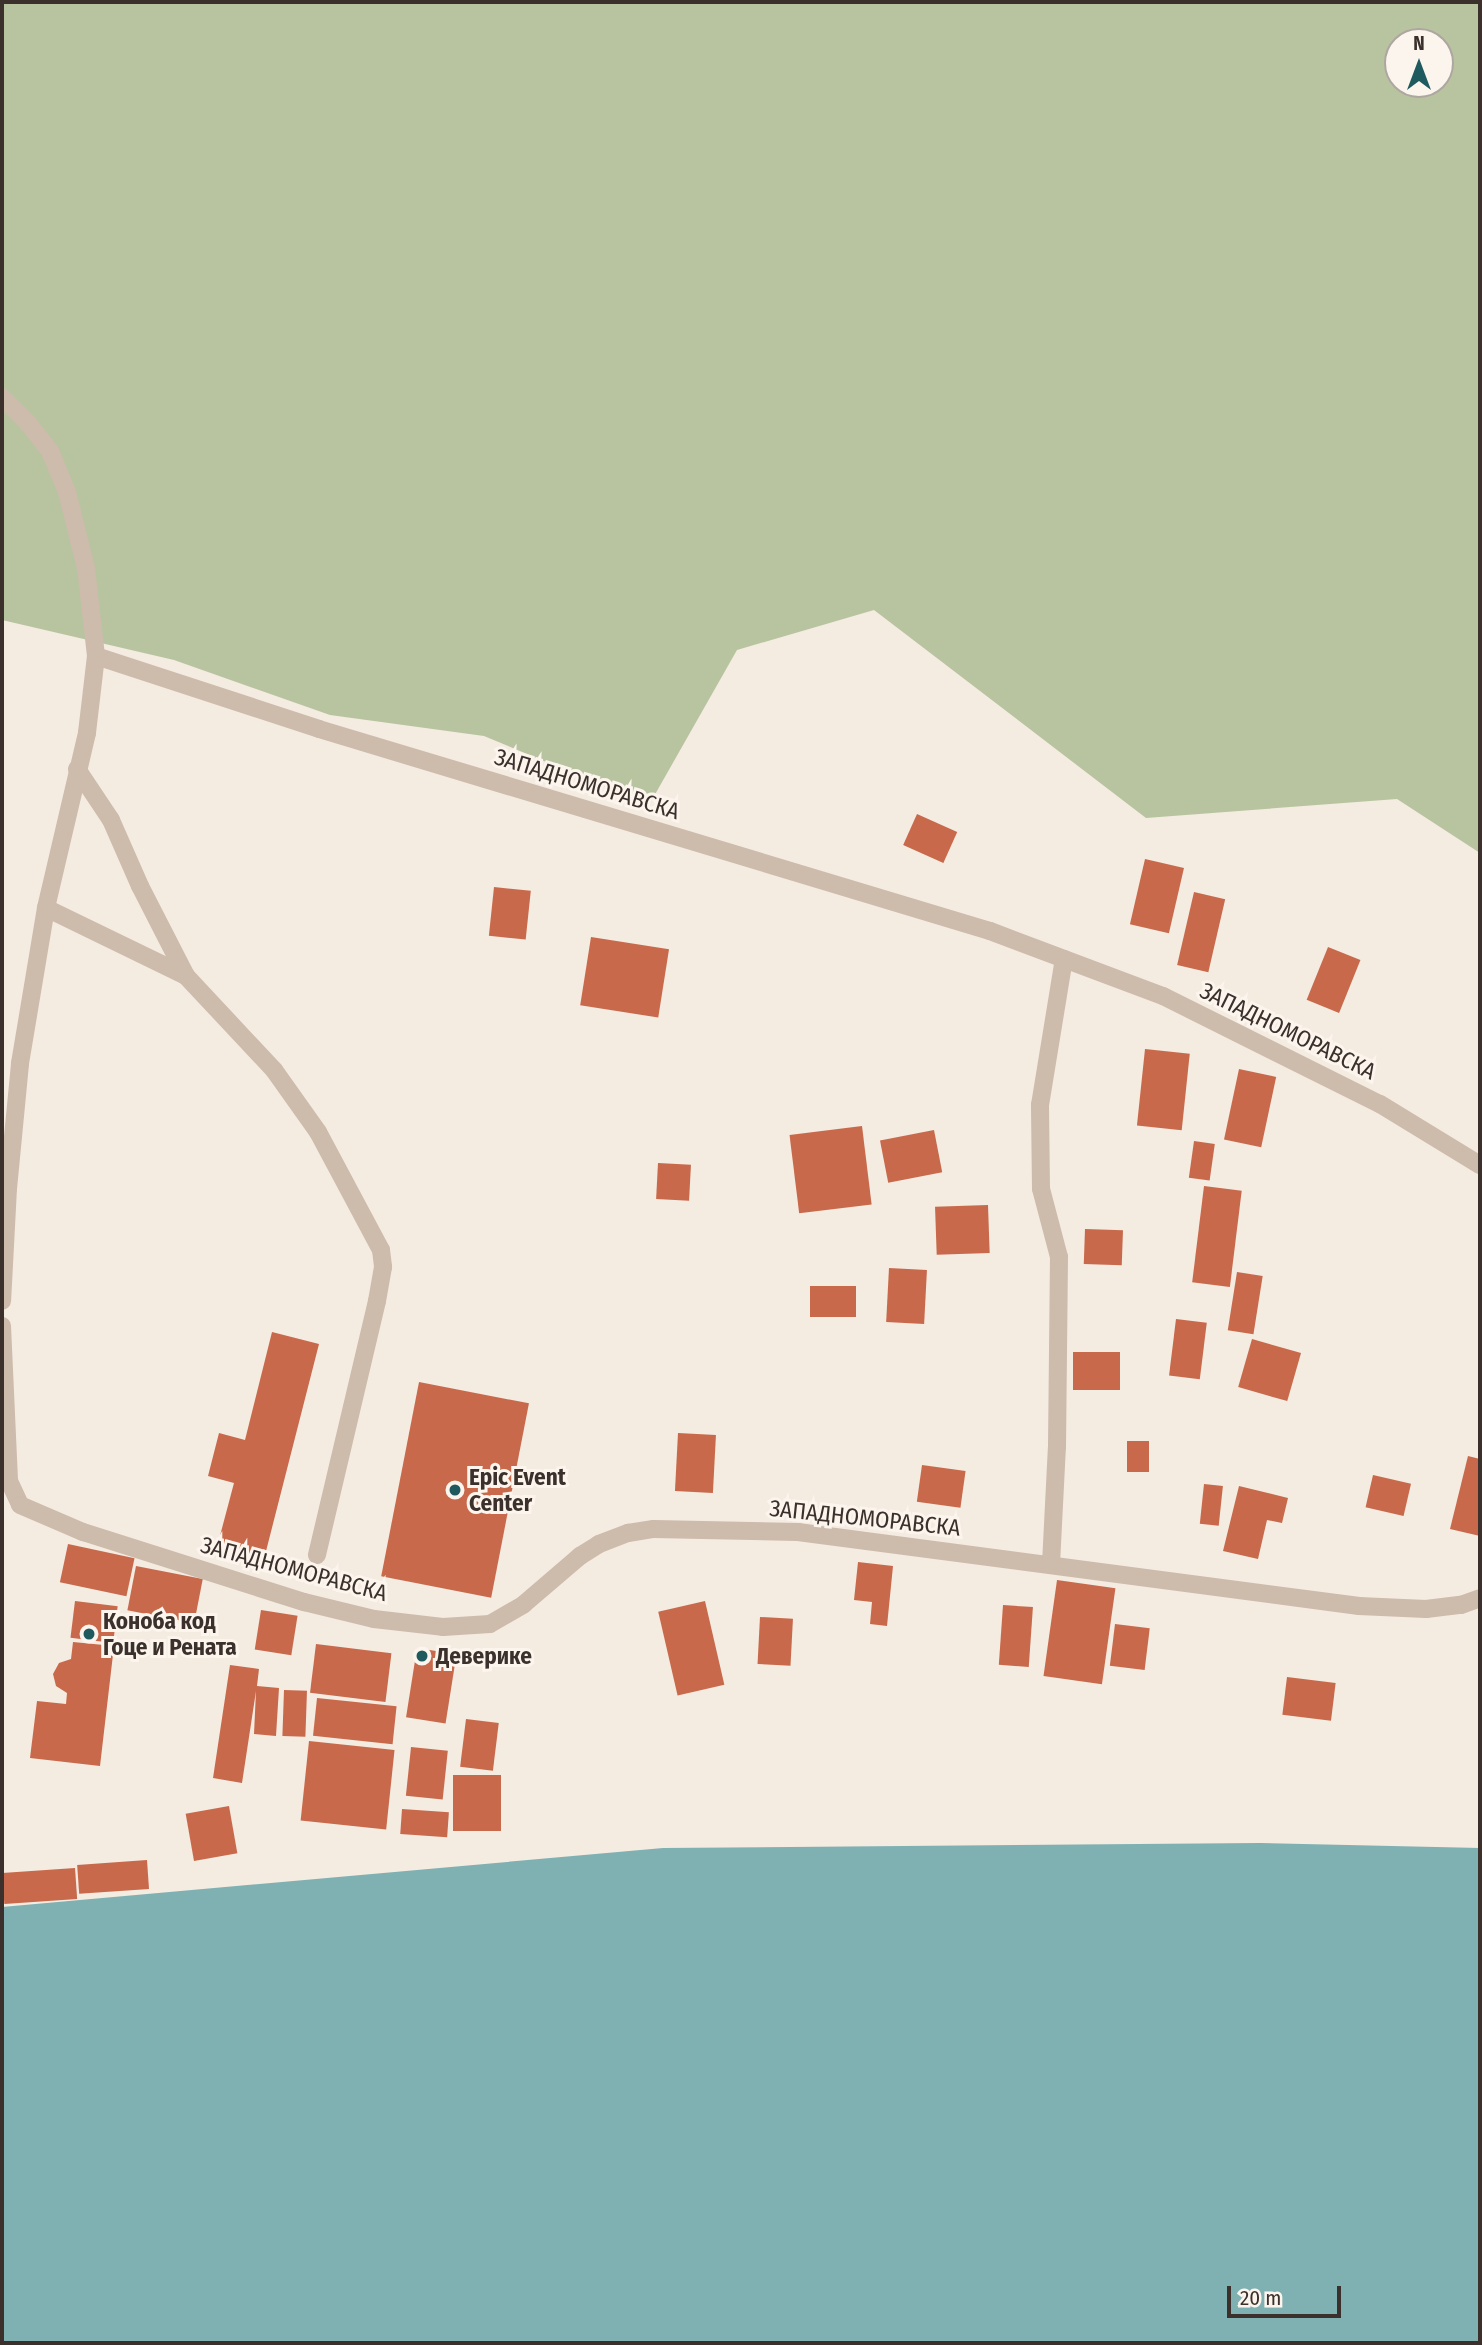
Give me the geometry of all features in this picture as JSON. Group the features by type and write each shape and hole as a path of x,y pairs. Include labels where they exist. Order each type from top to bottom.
{"street":[{"path":"2,397 28,423 50,451 67,492 86,568 96,656 87,733 46,908 20,1064 8,1188 2,1301"},
{"name":"ЗАПАДНОМОРАВСКА","path":"96,656 319,729 990,931 1163,996 1380,1104 1480,1165"},
{"path":"77,769 111,820 140,886 186,976 274,1070 318,1132 381,1250 383,1268 377,1301 317,1555"},
{"path":"46,908 186,976"},
{"path":"1051,1564 1057,1447 1059,1257 1041,1189 1040,1117 1048,1042 1064,959"},
{"name":"ЗАПАДНОМОРАВСКА","path":"2,1326 9,1481 20,1505 49,1520 95,1536 304,1602 374,1619 443,1627 490,1624 524,1604 580,1556 599,1544 628,1533 654,1529 798,1532 1359,1606 1426,1609 1461,1605 1480,1598"}],"green space":[{"path":"2,2 1480,2 1480,853 1397,799 1146,818 874,610 737,650 649,805 484,736 330,715 174,660 2,620"}],"water":[{"path":"1260,1843 1480,1848 1480,2343 2,2343 2,1907 663,1848"}],"building":[{"path":"917,814 957,832 943,863 903,845"},
{"path":"1145,859 1184,868 1169,933 1130,924"},
{"path":"494,887 531,891 526,940 489,936"},
{"path":"1194,892 1225,899 1208,972 1177,965"},
{"path":"591,937 669,949 658,1018 580,1005"},
{"path":"1328,947 1360,960 1339,1013 1307,1000"},
{"path":"1145,1049 1190,1054 1182,1130 1137,1126"},
{"path":"1239,1069 1276,1077 1261,1147 1224,1139"},
{"path":"862,1126 872,1204 799,1213 790,1135"},
{"path":"934,1130 942,1172 888,1183 880,1140"},
{"path":"1194,1141 1215,1144 1210,1181 1189,1178"},
{"path":"658,1163 691,1165 689,1201 656,1199"},
{"path":"1204,1186 1242,1191 1230,1287 1192,1282"},
{"path":"988,1205 990,1253 937,1255 935,1207"},
{"path":"1085,1229 1123,1230 1122,1265 1084,1264"},
{"path":"889,1268 927,1270 924,1324 886,1322"},
{"path":"1237,1272 1263,1276 1253,1334 1228,1330"},
{"path":"810,1286 856,1286 856,1317 810,1317"},
{"path":"1176,1319 1207,1323 1200,1379 1169,1376"},
{"path":"272,1332 319,1344 264,1559 217,1547 234,1483 208,1476 219,1433 245,1440"},
{"path":"1252,1339 1301,1353 1287,1401 1238,1387"},
{"path":"1073,1352 1120,1352 1120,1390 1073,1390"},
{"name":"Epic Event Center","path":"419,1382 529,1403 491,1598 381,1576"},
{"path":"678,1433 716,1435 713,1493 675,1491"},
{"path":"1127,1441 1149,1441 1149,1472 1127,1472"},
{"path":"1468,1456 1480,1459 1480,1536 1450,1529"},
{"path":"922,1465 966,1471 960,1508 917,1502"},
{"path":"1373,1475 1411,1484 1404,1516 1366,1507"},
{"path":"1204,1484 1223,1486 1219,1526 1200,1524"},
{"path":"1239,1486 1288,1498 1282,1523 1267,1520 1258,1559 1223,1551"},
{"path":"68,1544 135,1558 126,1596 60,1582"},
{"path":"858,1562 893,1566 887,1626 870,1624 872,1602 854,1600"},
{"path":"136,1566 203,1579 194,1623 127,1610"},
{"path":"1057,1580 1115,1588 1102,1684 1044,1676"},
{"path":"75,1601 118,1606 113,1643 70,1638"},
{"path":"705,1601 724,1685 678,1696 658,1612"},
{"path":"1003,1605 1033,1607 1029,1667 999,1665"},
{"path":"261,1610 298,1616 291,1655 255,1650"},
{"path":"760,1617 793,1619 790,1666 758,1664"},
{"path":"1115,1624 1150,1628 1145,1670 1110,1666"},
{"path":"73,1642 114,1646 100,1766 30,1758 37,1701 66,1704 67,1693 56,1686 53,1674 59,1663 71,1659"},
{"path":"316,1644 391,1653 385,1702 310,1693"},
{"path":"417,1648 457,1654 446,1723 406,1717"},
{"path":"230,1665 259,1669 257,1686 279,1688 276,1736 254,1734 256,1691 242,1783 213,1778"},
{"path":"1287,1677 1336,1683 1331,1721 1282,1715"},
{"path":"284,1690 307,1691 305,1737 282,1736"},
{"path":"317,1698 397,1706 393,1744 313,1736"},
{"path":"466,1719 499,1723 493,1771 460,1767"},
{"path":"309,1741 395,1750 386,1830 301,1821"},
{"path":"411,1747 448,1751 443,1800 406,1796"},
{"path":"453,1775 501,1775 501,1831 453,1831"},
{"path":"229,1806 237,1853 194,1861 186,1814"},
{"path":"402,1809 449,1812 447,1837 400,1834"},
{"path":"147,1860 149,1889 79,1894 77,1865"},
{"path":"75,1868 77,1899 4,1904 2,1873"}],"place":[{"name":"Epic Event Center","path":"455,1490"},
{"name":"Коноба код Гоце и Рената","path":"89,1634"},
{"name":"Деверике","path":"422,1656"}]}
